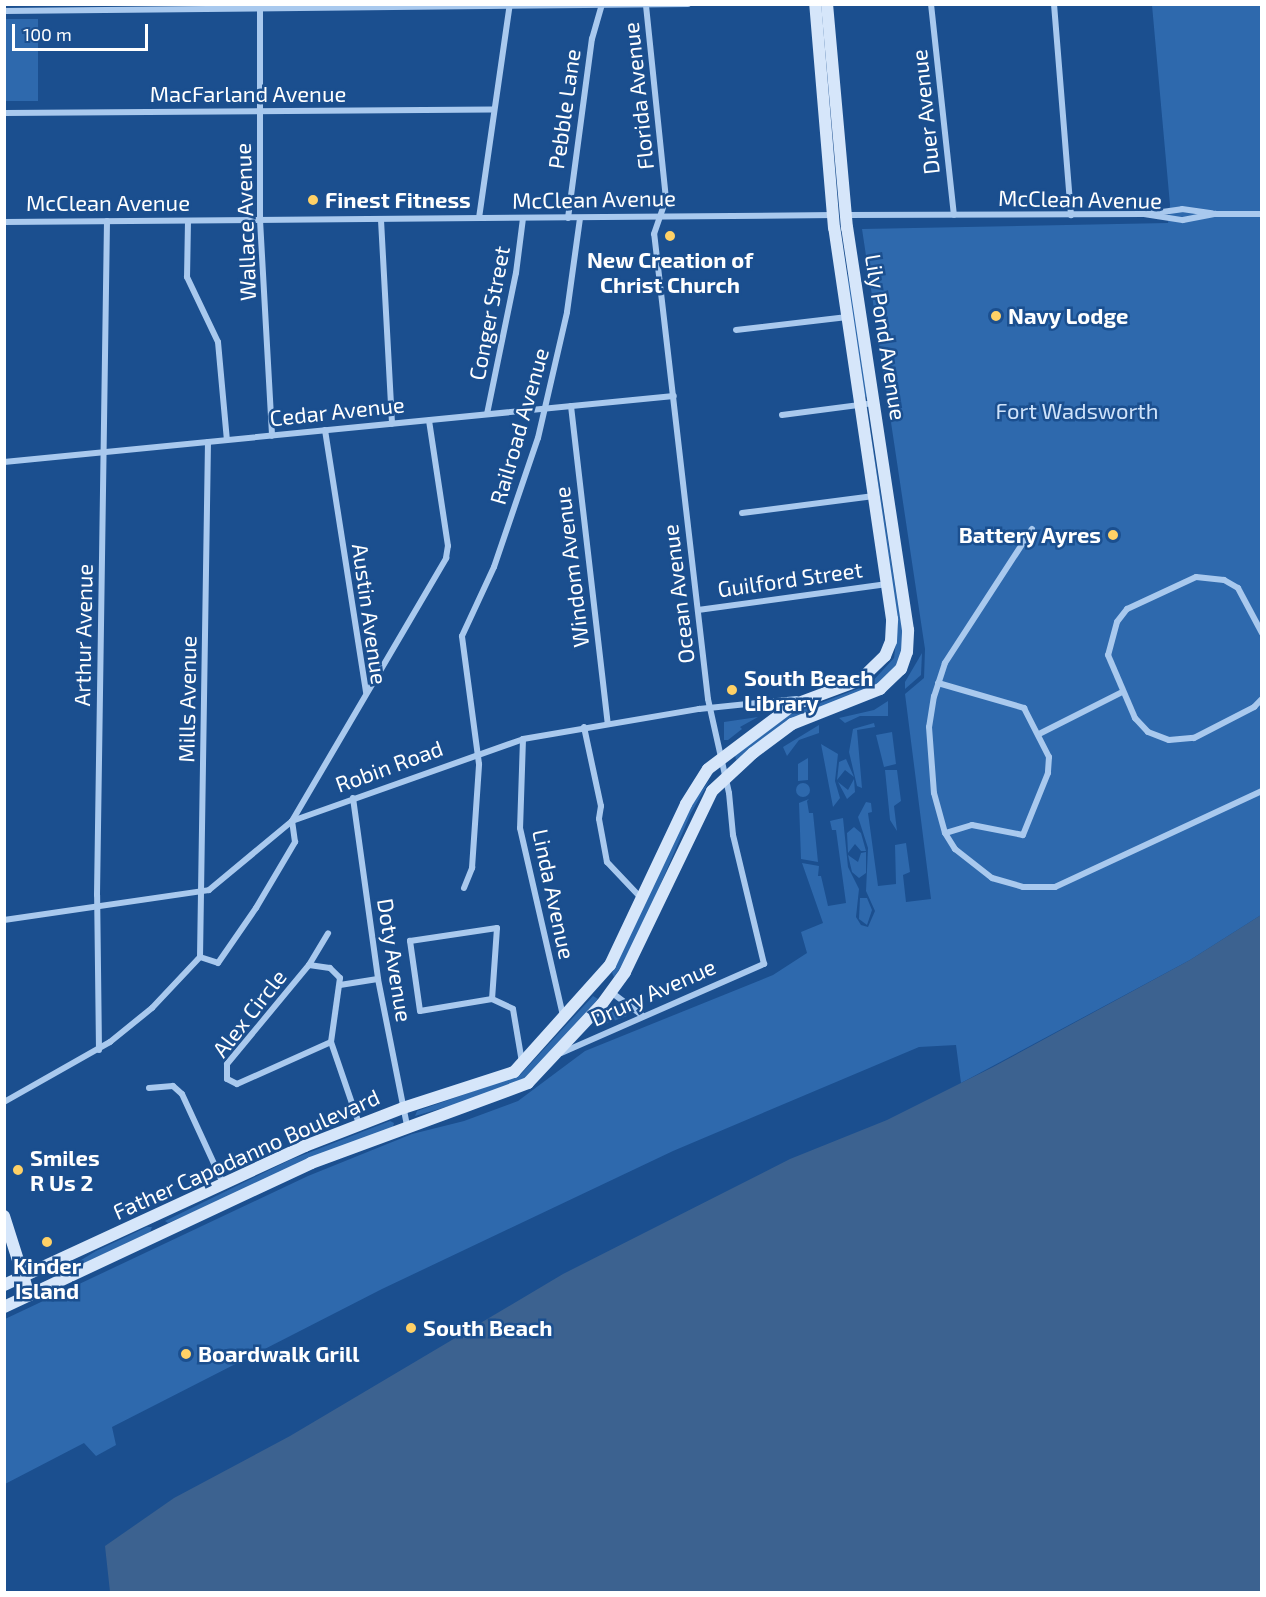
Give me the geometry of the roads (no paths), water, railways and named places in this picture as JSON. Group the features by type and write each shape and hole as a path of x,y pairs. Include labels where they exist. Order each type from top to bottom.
{"main road":[{"name":"Lily Pond Avenue","path":"815,4 839,215 875,403 908,630 907,652 898,674"},
{"name":"Lily Pond Avenue","path":"827,4 847,317 887,584 892,635 882,662"},
{"name":"Father Capodanno Boulevard","path":"4,1285 223,1184 359,1125 403,1108 504,1077 522,1066 610,965 691,795 719,760 775,717 809,697 860,680 882,662"},
{"name":"Father Capodanno Boulevard","path":"4,1307 303,1166 407,1126 516,1090 534,1079 611,992 634,956 703,805 724,778 801,718 866,696 898,674"},
{"path":"4,1216 21,1277 29,1294"},
{"path":"154,1216 162,1232"}],"street":[{"path":"576,4 583,7"},
{"path":"4,11 510,5 583,7 688,4"},
{"name":"Duer Avenue","path":"931,4 954,215"},
{"path":"1054,4 1071,215"},
{"path":"479,218 492,110 510,5"},
{"name":"Pebble Lane","path":"568,218 590,50 602,6"},
{"name":"Florida Avenue","path":"646,6 666,199 660,217"},
{"name":"Wallace Avenue","path":"260,7 260,220 272,436"},
{"name":"MacFarland Avenue","path":"4,113 492,110"},
{"path":"1144,214 1182,209 1215,214 1262,214"},
{"name":"McClean Avenue","path":"4,222 1144,214 1183,220 1215,214"},
{"name":"Ocean Avenue","path":"660,217 654,234 710,709 733,835 764,964"},
{"name":"Conger Street","path":"487,414 516,273 523,218"},
{"name":"Railroad Avenue","path":"477,753 462,636 507,533 545,409 568,303 580,218"},
{"path":"381,220 392,424"},
{"name":"Arthur Avenue","path":"99,1050 97,905 107,221"},
{"path":"188,221 187,277 218,342 227,440"},
{"path":"736,330 847,317"},
{"name":"Cedar Avenue","path":"4,462 674,396"},
{"path":"782,415 875,403"},
{"name":"Windom Avenue","path":"571,406 608,723"},
{"path":"367,693 448,553 429,420"},
{"name":"Austin Avenue","path":"292,821 367,693 325,430"},
{"name":"Mills Avenue","path":"200,957 208,442"},
{"path":"742,513 874,496"},
{"path":"1032,529 945,663 930,710 929,750 937,813 945,833 966,860 992,878 1023,888 1070,884 1262,791"},
{"path":"1262,633 1260,624 1241,591 1231,583 1212,578 1189,578 1139,603 1119,618 1108,648 1122,692 1140,725 1158,737 1176,741 1194,738 1254,707 1262,699"},
{"name":"Guilford Street","path":"698,610 887,584"},
{"path":"938,683 1018,704 1024,708 1039,734 1049,766 1026,832 1020,835 972,825 945,833"},
{"path":"1039,734 1122,692"},
{"name":"Robin Road","path":"4,920 97,905 202,892 214,888 292,821 477,753 523,739 608,723 809,697"},
{"path":"584,727 602,806 599,819 608,862 643,899"},
{"name":"Linda Avenue","path":"523,739 520,828 564,1020"},
{"path":"464,888 472,868 477,753"},
{"name":"Doty Avenue","path":"353,798 378,979 407,1126"},
{"path":"4,1102 99,1050 152,1008 200,957 218,963 256,908 295,842 292,821"},
{"path":"492,999 498,928 410,941 420,1011 492,999 513,1009 522,1066"},
{"name":"Alex Circle","path":"328,933 309,965 227,1064 226,1079 237,1084 331,1042"},
{"name":"Drury Avenue","path":"557,1054 642,1015 764,964"},
{"name":"Alex Circle","path":"309,965 330,968 340,978 339,985"},
{"path":"359,1125 331,1042 339,985 378,979"},
{"path":"611,992 642,1015"},
{"path":"149,1088 173,1086 183,1094 223,1184"}],"place":[{"name":"Finest Fitness","path":"313,200"},
{"name":"New Creation of Christ Church","path":"670,236"},
{"name":"Navy Lodge","path":"996,316"},
{"name":"Battery Ayres","path":"1113,535"},
{"name":"South Beach Library","path":"732,690"},
{"name":"Smiles R Us 2","path":"18,1170"},
{"name":"Kinder Island","path":"47,1242"},
{"name":"South Beach","path":"411,1328"},
{"name":"Boardwalk Grill","path":"186,1354"}],"park label":[{"name":"Fort Wadsworth","path":"1077,411"}]}
